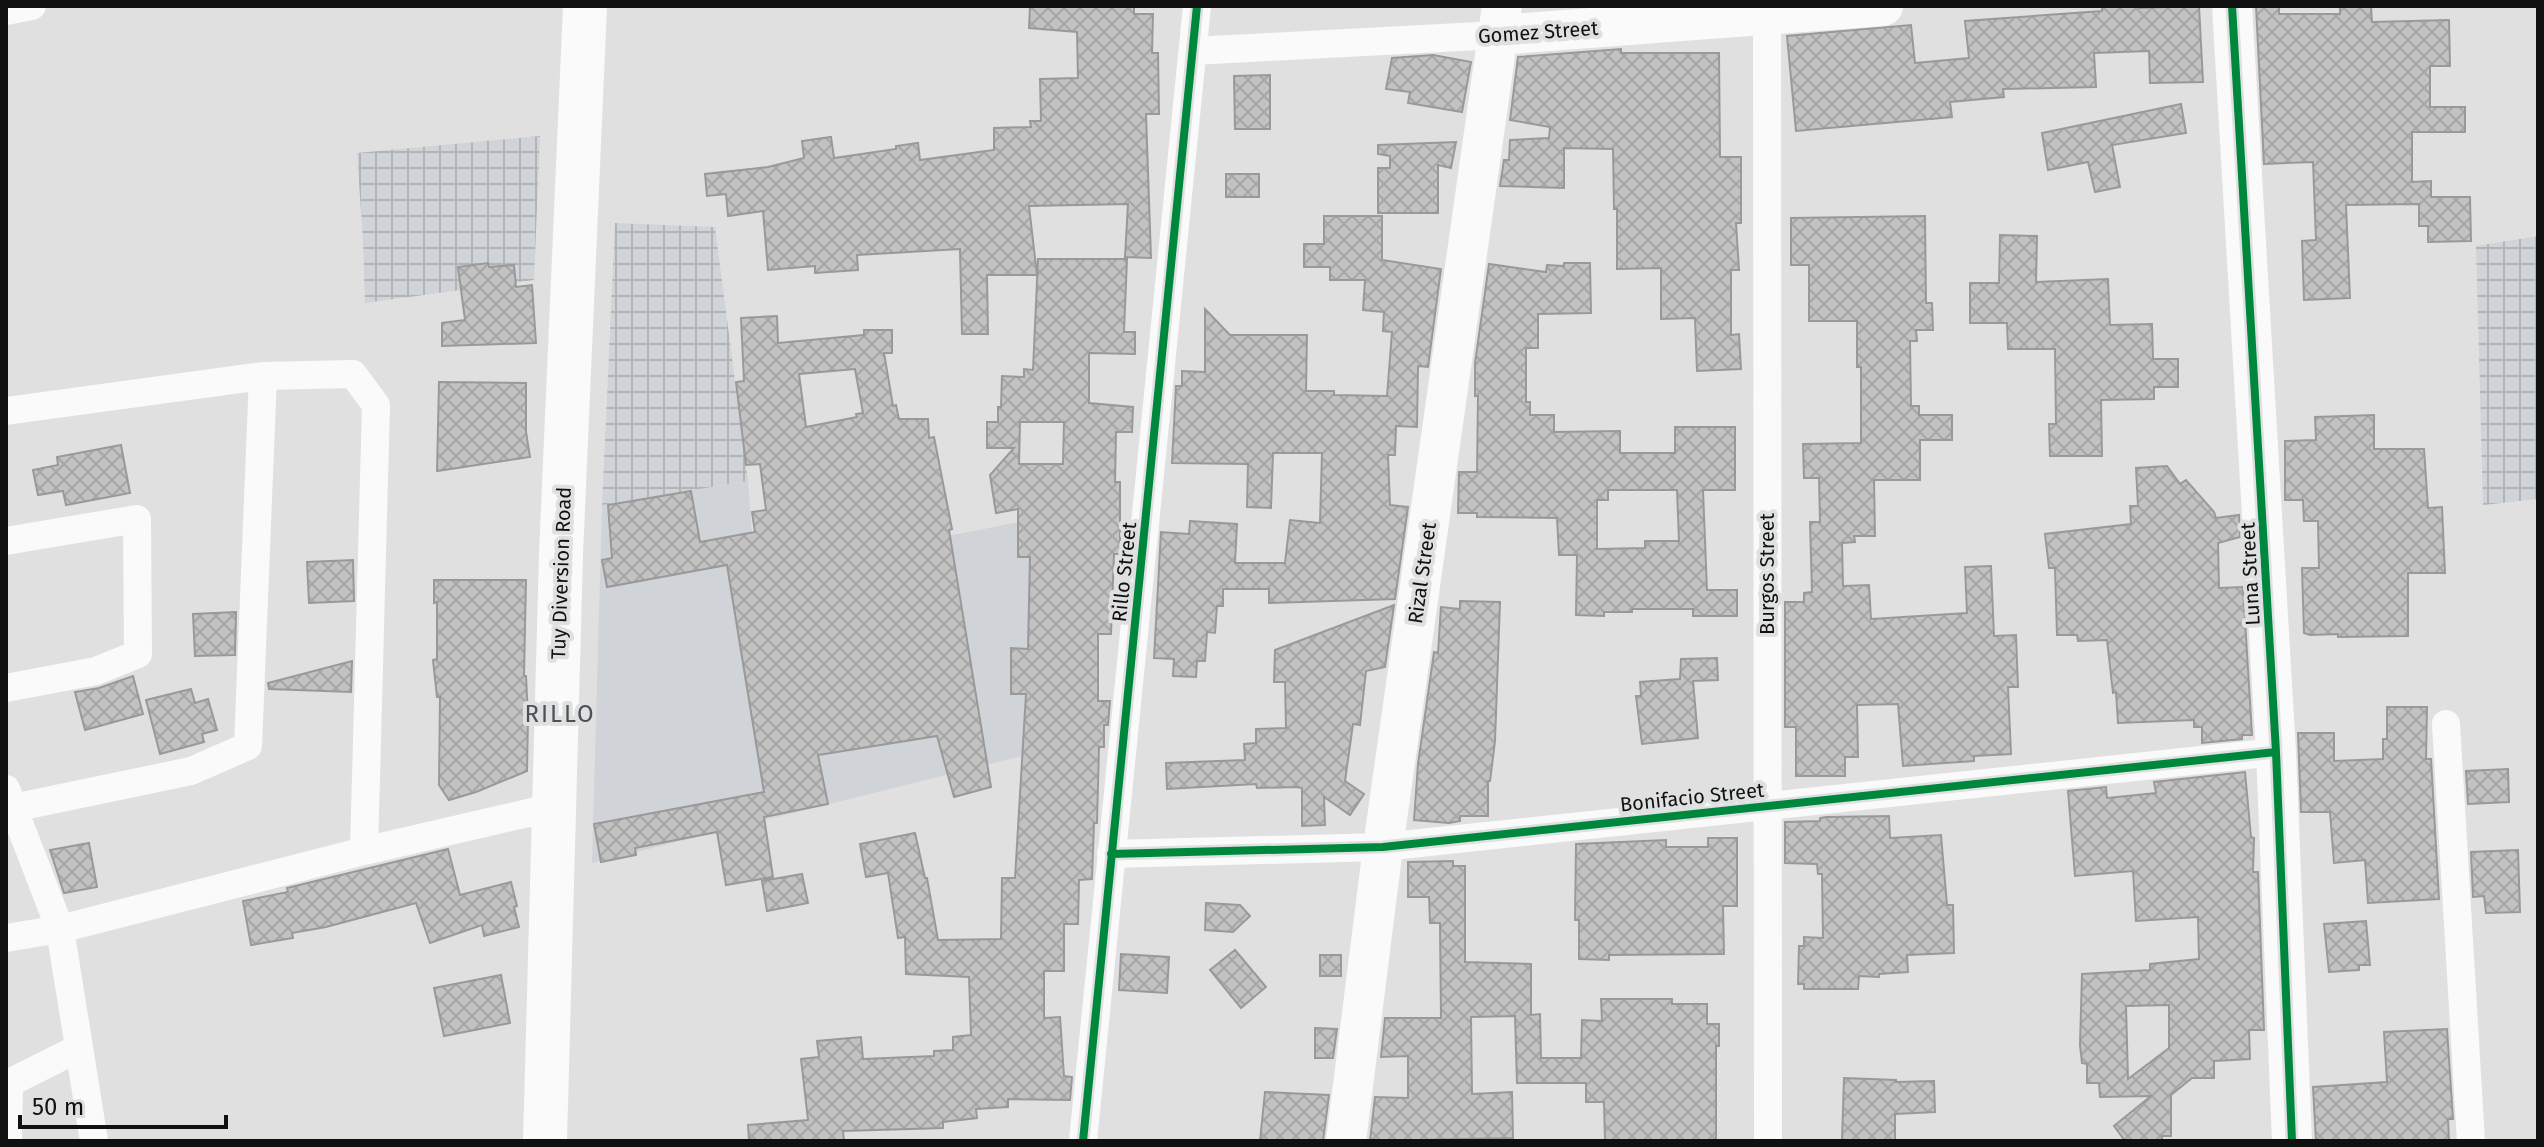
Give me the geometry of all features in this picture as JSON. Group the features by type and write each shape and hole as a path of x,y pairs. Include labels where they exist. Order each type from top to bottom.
{"main road":[{"name":"Tuy Diversion Road","path":"545,1141 561,554 585,6"}],"street":[{"path":"6,11 32,6"},
{"name":"Rillo Street","path":"1083,1141 1197,6"},
{"name":"Gomez Street","path":"1193,51 1500,21 1883,6"},
{"name":"Luna Street","path":"2232,6 2276,752 2292,1141"},
{"name":"Burgos Street","path":"1767,11 1768,1141"},
{"name":"Rizal Street","path":"1346,1141 1383,847 1500,21"},
{"path":"6,411 263,376 353,374 376,405 364,851"},
{"path":"94,1141 60,929 10,799 191,771 248,746 263,376"},
{"path":"6,541 137,519 138,654 96,671 6,688"},
{"path":"2446,724 2471,1141"},
{"name":"Bonifacio Street","path":"1111,854 1383,847 2276,752"},
{"path":"6,938 60,929 364,851 554,807"},
{"path":"8,1141 9,1083 79,1048"}],"shaded area":[{"path":"540,136 534,280 365,303 357,153"},
{"path":"615,223 715,227 748,481 602,505"},
{"path":"2538,236 2538,499 2483,505 2476,246"},
{"path":"748,481 755,574 1034,519 1026,755 592,863 602,505"}],"building":[{"path":"1030,6 1134,6 1134,14 1153,14 1152,53 1158,53 1159,114 1146,114 1151,258 1125,257 1128,204 1029,206 1037,275 987,275 988,334 962,334 960,249 857,255 858,270 815,273 815,266 768,270 763,211 728,216 726,194 707,196 705,174 768,167 804,158 802,141 831,137 834,158 918,143 920,160 994,150 994,128 1031,127 1030,121 1041,121 1040,79 1078,78 1077,32 1029,28"},
{"path":"2102,6 2199,6 2203,82 2150,83 2149,51 2094,53 2096,87 2003,89 2004,97 1950,102 1952,117 1796,131 1787,36 1911,25 1915,63 1969,58 1965,21 2102,11"},
{"path":"2256,6 2279,6 2279,14 2340,14 2340,6 2371,6 2372,22 2449,20 2450,66 2430,66 2430,107 2465,107 2465,132 2412,132 2412,182 2431,181 2431,197 2470,197 2471,241 2428,242 2428,226 2419,226 2419,204 2346,205 2350,298 2304,300 2302,241 2316,240 2313,162 2264,164"},
{"path":"1621,49 1621,53 1719,53 1720,157 1741,157 1741,223 1736,223 1739,270 1731,270 1731,335 1739,334 1741,369 1697,371 1695,318 1661,319 1661,268 1617,269 1613,149 1564,148 1564,188 1500,186 1504,160 1509,160 1510,140 1549,138 1550,127 1510,120 1518,57"},
{"path":"1433,55 1471,62 1462,112 1408,103 1410,92 1386,89 1392,58"},
{"path":"1270,75 1270,129 1235,129 1234,76"},
{"path":"2181,104 2186,133 2112,145 2120,187 2095,192 2088,162 2048,170 2042,133"},
{"path":"1456,142 1451,168 1438,165 1438,213 1378,213 1378,168 1390,168 1390,156 1378,154 1378,145"},
{"path":"1226,174 1259,174 1259,197 1226,197"},
{"path":"1324,216 1382,216 1382,260 1441,269 1428,367 1418,366 1417,427 1396,426 1395,455 1388,455 1390,505 1408,507 1395,599 1269,603 1269,589 1223,589 1223,606 1217,606 1215,633 1207,632 1205,661 1197,661 1196,677 1173,676 1174,659 1154,658 1161,532 1189,534 1190,521 1237,524 1235,563 1285,563 1290,520 1320,523 1322,453 1273,453 1271,508 1247,507 1248,464 1172,463 1176,386 1182,386 1182,371 1205,372 1205,309 1230,335 1307,335 1306,391 1387,396 1392,332 1383,331 1384,312 1363,310 1365,280 1330,280 1330,267 1304,267 1304,244 1324,244"},
{"path":"1925,216 1926,303 1932,303 1933,330 1916,330 1917,341 1910,341 1911,406 1919,406 1919,415 1952,415 1952,440 1920,440 1920,480 1874,480 1875,536 1854,536 1855,542 1842,543 1843,586 1869,585 1871,619 1967,613 1965,567 1991,566 1994,636 2016,635 2018,687 2008,687 2011,754 1974,756 1974,761 1903,766 1898,704 1857,705 1858,757 1845,757 1845,776 1796,776 1796,727 1785,727 1785,602 1804,602 1804,593 1812,592 1810,522 1820,522 1819,478 1804,478 1803,444 1861,443 1861,367 1857,367 1857,321 1809,321 1809,265 1791,265 1791,218"},
{"path":"2000,235 2037,236 2036,282 2108,279 2110,325 2152,324 2153,359 2178,359 2178,387 2154,387 2154,399 2101,400 2102,456 2050,456 2049,424 2056,424 2055,349 2008,349 2007,323 1970,323 1970,283 1999,283"},
{"path":"1038,259 1127,259 1124,332 1135,332 1135,354 1089,353 1089,403 1133,407 1132,432 1116,432 1115,482 1120,482 1120,554 1114,554 1111,634 1098,634 1098,701 1110,701 1108,725 1104,725 1104,747 1099,747 1092,879 1079,880 1078,924 1064,924 1064,971 1044,971 1044,1018 1060,1017 1064,1076 1072,1077 1070,1100 1008,1099 1008,1107 976,1109 977,1118 943,1122 943,1128 843,1131 844,1141 749,1141 748,1125 808,1120 801,1059 819,1057 817,1041 861,1037 863,1059 934,1056 934,1051 953,1050 953,1037 971,1035 969,977 906,974 905,937 898,938 888,873 866,877 860,844 915,833 938,940 1001,939 1002,878 1015,878 1026,694 1011,694 1011,648 1028,649 1030,557 1018,557 1018,509 996,513 990,475 1014,448 987,448 987,422 998,422 1002,376 1024,377 1024,369 1033,370","holes":["1020,422 1064,422 1063,464 1019,464"]},
{"path":"488,263 489,267 514,265 516,287 532,285 536,343 442,346 442,323 465,320 458,267"},
{"path":"1564,263 1590,263 1591,313 1538,314 1538,348 1526,348 1526,402 1530,402 1530,415 1554,415 1554,432 1620,431 1620,453 1675,453 1675,427 1735,427 1735,490 1703,490 1707,590 1737,590 1737,616 1693,616 1693,609 1632,609 1632,612 1604,612 1604,616 1576,615 1577,555 1559,555 1557,518 1477,517 1477,513 1458,513 1459,472 1477,472 1475,363 1489,264 1546,272 1547,265 1564,266","holes":["1608,490 1677,490 1679,541 1645,541 1645,548 1597,549 1597,500 1608,500"]},
{"path":"777,316 778,343 864,335 864,330 892,330 892,353 884,353 893,406 896,405 899,419 928,419 929,438 934,437 952,529 949,530 991,787 954,797 937,736 818,755 828,804 764,817 773,877 726,885 717,832 635,848 636,855 601,862 594,824 764,792 727,565 607,587 602,560 612,558 608,505 691,491 700,542 755,532 752,512 766,510 760,464 746,465 736,382 744,381 741,318","holes":["855,369 863,413 856,414 857,417 806,427 799,374"]},
{"path":"439,382 526,383 526,432 530,457 437,471"},
{"path":"2374,415 2374,449 2424,449 2428,508 2442,507 2445,573 2408,573 2408,636 2310,635 2304,633 2302,568 2319,568 2318,521 2304,521 2303,500 2285,500 2285,441 2316,440 2315,417"},
{"path":"121,445 130,493 66,505 63,491 38,495 33,470 58,465 57,457"},
{"path":"2167,466 2180,484 2186,480 2216,518 2239,515 2240,537 2218,543 2219,588 2243,587 2252,735 2242,735 2242,739 2202,743 2202,727 2194,727 2194,720 2118,723 2107,640 2078,641 2077,635 2057,635 2055,568 2049,568 2045,534 2131,524 2130,506 2138,506 2136,468"},
{"path":"353,560 354,601 309,603 307,562"},
{"path":"434,580 526,580 524,676 528,717 527,771 449,800 439,785 440,697 437,697 433,660 437,659"},
{"path":"1460,601 1500,602 1495,741 1488,781 1488,816 1460,816 1460,821 1449,823 1414,820 1418,764 1434,652 1438,653 1441,607 1460,609"},
{"path":"1394,605 1385,667 1366,671 1360,725 1353,724 1345,781 1364,794 1350,815 1324,797 1325,825 1302,826 1302,788 1296,787 1257,788 1256,784 1167,789 1166,763 1245,760 1244,744 1256,743 1256,729 1286,728 1285,682 1274,682 1275,650"},
{"path":"236,612 235,655 195,656 193,614"},
{"path":"1717,658 1718,680 1693,681 1698,738 1642,744 1636,696 1641,696 1640,682 1680,679 1681,659"},
{"path":"352,661 351,692 269,689 268,683"},
{"path":"133,676 143,714 85,730 75,692 99,688"},
{"path":"191,689 195,703 208,699 217,730 202,734 204,742 160,754 146,700"},
{"path":"2387,707 2427,707 2426,759 2431,759 2439,899 2368,903 2365,860 2334,863 2330,812 2301,812 2298,733 2334,733 2334,761 2383,759 2383,739 2387,739"},
{"path":"2508,769 2509,802 2468,804 2466,771"},
{"path":"2245,772 2251,837 2254,838 2253,872 2258,872 2264,1030 2249,1030 2250,1059 2214,1061 2214,1078 2192,1078 2171,1095 2171,1136 2162,1136 2162,1141 2125,1141 2114,1126 2151,1096 2100,1097 2099,1083 2087,1083 2087,1064 2082,1063 2080,1045 2082,974 2150,970 2150,964 2199,959 2198,917 2136,921 2133,871 2075,876 2068,791 2106,787 2107,798 2156,793 2154,782","holes":["2169,1005 2169,1048 2128,1079 2126,1006"]},
{"path":"1889,816 1890,838 1941,835 1947,905 1953,905 1954,953 1907,955 1908,972 1879,974 1879,977 1859,976 1858,989 1804,989 1804,984 1798,984 1799,946 1804,946 1804,937 1823,938 1822,874 1818,874 1817,864 1785,863 1785,822 1820,821 1820,818 1826,817"},
{"path":"1708,838 1737,838 1737,906 1723,906 1724,954 1609,955 1609,960 1579,959 1579,920 1575,920 1576,844 1666,840 1666,847 1708,847"},
{"path":"89,843 97,887 64,893 50,850"},
{"path":"448,849 460,895 511,882 519,927 484,936 482,925 430,943 416,903 292,933 293,938 251,945 243,901"},
{"path":"2518,850 2520,912 2486,913 2484,896 2473,897 2471,852"},
{"path":"1453,861 1453,866 1465,866 1465,962 1531,964 1531,1015 1540,1014 1541,1058 1581,1058 1582,1020 1602,1021 1601,999 1672,999 1672,1004 1707,1004 1707,1024 1719,1024 1719,1046 1716,1046 1716,1141 1605,1141 1604,1102 1586,1102 1586,1083 1517,1083 1515,1016 1471,1017 1472,1094 1512,1092 1513,1138 1370,1141 1375,1097 1408,1098 1408,1056 1381,1057 1385,1018 1441,1018 1440,923 1430,923 1429,897 1408,897 1408,862"},
{"path":"802,874 808,903 767,911 762,881"},
{"path":"1206,903 1240,905 1250,916 1233,932 1205,930"},
{"path":"2366,921 2370,965 2359,965 2359,970 2329,972 2324,924"},
{"path":"1235,950 1266,987 1241,1008 1210,970"},
{"path":"1121,954 1169,957 1167,993 1119,990"},
{"path":"1320,955 1341,955 1341,976 1320,976"},
{"path":"501,975 510,1023 444,1036 434,988"},
{"path":"1315,1028 1337,1029 1333,1058 1315,1058"},
{"path":"2447,1029 2453,1119 2448,1119 2449,1141 2316,1141 2313,1087 2387,1082 2384,1032"},
{"path":"1844,1078 1934,1081 1935,1112 1895,1114 1895,1141 1842,1141"},
{"path":"1265,1092 1329,1095 1323,1141 1260,1141"}],"cycle path":[{"path":"1083,1141 1197,6"},
{"path":"2232,6 2276,752 2292,1141"},
{"path":"1111,854 1383,847 2276,752"}],"district":[{"name":"RILLO","path":"560,714"}]}
